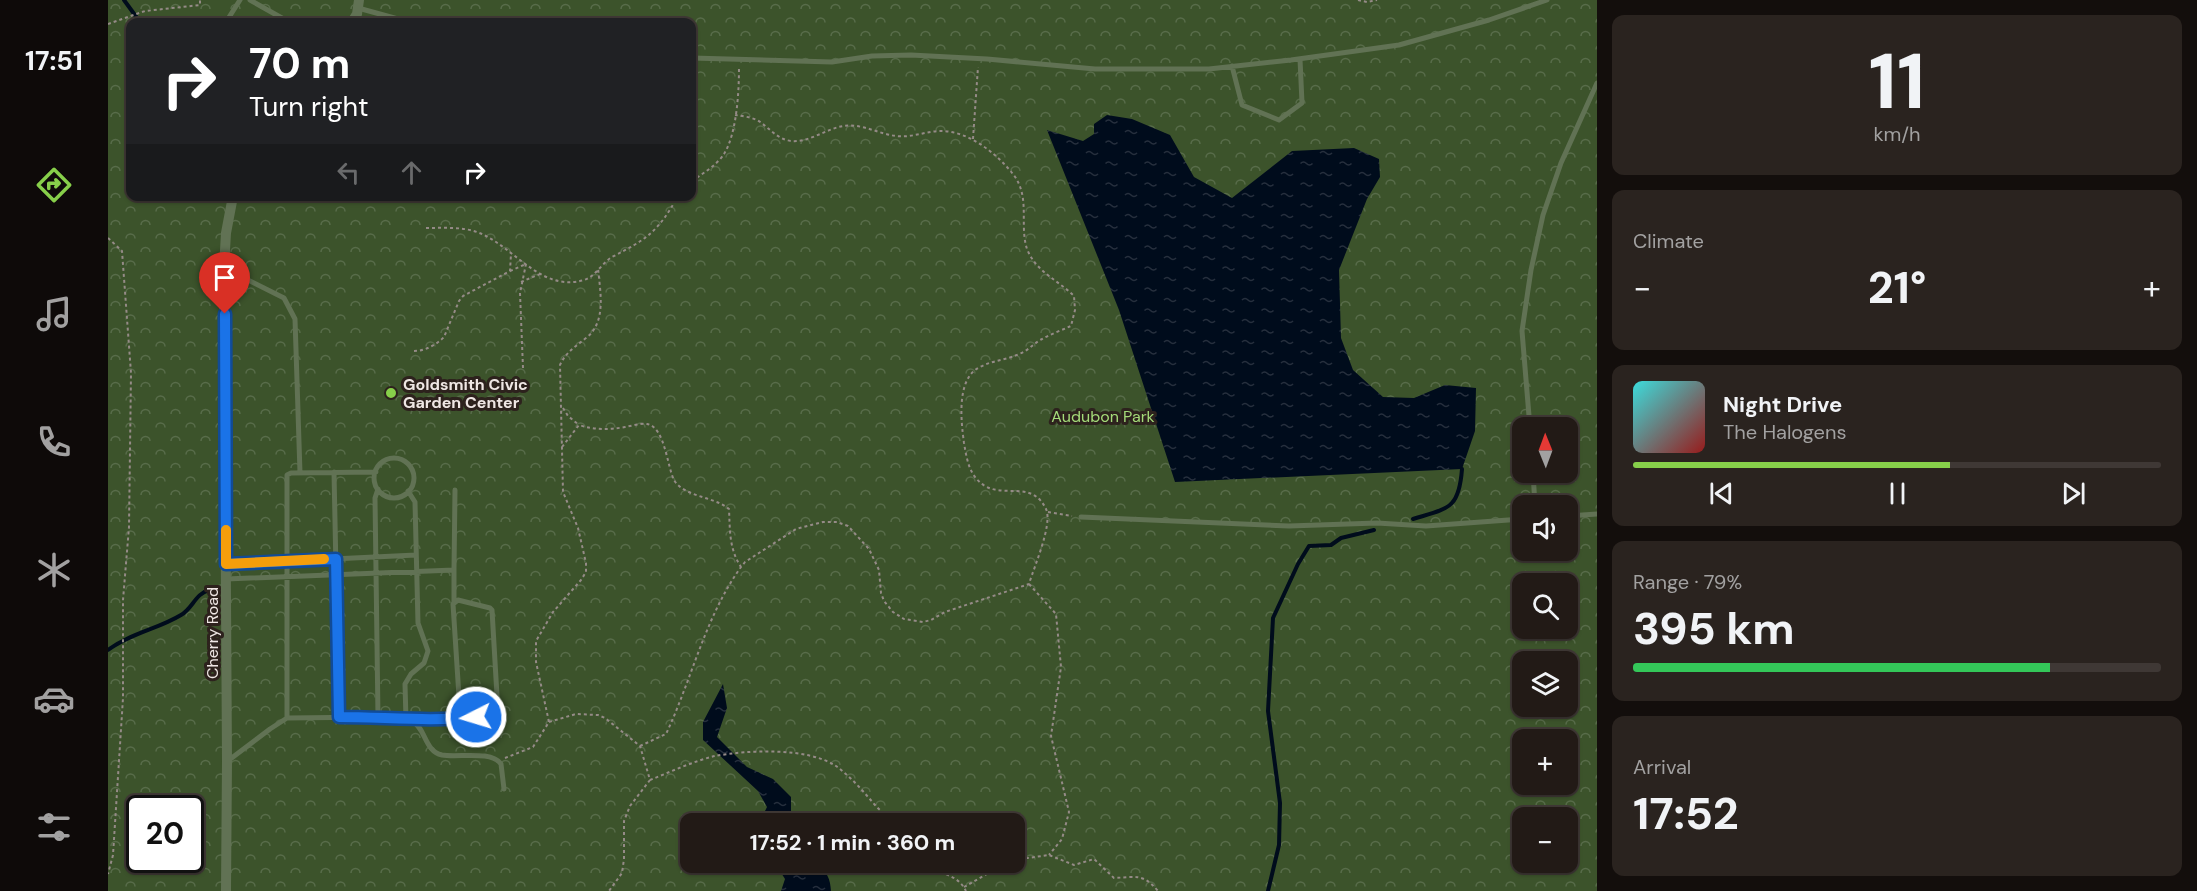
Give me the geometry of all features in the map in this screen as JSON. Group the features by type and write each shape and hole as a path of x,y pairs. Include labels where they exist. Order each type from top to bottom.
{"street":[{"name":"Cherry Road","path":"226,891 224,268 226,234 232,201"}],"lane":[{"path":"229,18 240,0"},
{"path":"250,0 282,18"},
{"path":"696,58 832,62 872,56 911,55 978,58 1095,69 1209,69 1399,45 1489,20 1547,0"},
{"path":"358,4 398,18"},
{"path":"1232,66 1242,105 1279,120 1302,103 1300,59"},
{"path":"1529,417 1522,331 1531,270 1543,215 1561,163 1597,83"},
{"path":"224,268 284,298 296,319 300,473"},
{"path":"399,459 410,466 414,479 408,491 393,498 378,489 375,482 376,472 380,464 386,460 399,459"},
{"path":"334,472 339,717"},
{"path":"287,718 286,478 291,473 376,472"},
{"path":"378,489 375,498 378,717"},
{"path":"455,490 454,602 460,712 458,719"},
{"path":"408,491 415,502 418,622 428,651 424,663 411,674 405,684 409,720"},
{"path":"1578,515 1597,514"},
{"path":"1081,517 1288,526 1377,523 1426,526 1512,520"},
{"path":"226,564 416,555"},
{"path":"226,579 454,570"},
{"path":"227,761 287,718 378,717 409,720 458,719 495,714 499,710 492,610 458,600 454,602"},
{"path":"409,720 417,723 432,750 440,755 492,756 498,760 501,764 504,789"}],"path":[{"path":"108,24 145,10 200,5 200,0"},
{"path":"1358,0 1368,2 1377,0"},
{"path":"973,139 978,58"},
{"path":"696,178 723,156 729,142 739,95 739,61"},
{"path":"735,115 755,119 778,138 794,142 844,126 861,127 907,137 942,131 973,139 1004,163 1016,177 1023,194 1024,235 1028,250 1047,277 1064,286 1074,296 1075,310 1071,326 1042,339 1020,354 978,368 968,379 963,397 961,419 968,466 985,486 1026,491 1041,501 1047,512 1047,527 1029,584"},
{"path":"426,228 466,228 485,235 550,281 570,283 588,279 604,262 649,237 667,216 675,201"},
{"path":"108,238 122,251 131,373 129,527 123,600 123,698 113,855 108,874"},
{"path":"510,271 511,253"},
{"path":"414,351 430,347 444,337 459,300 463,296 526,264"},
{"path":"523,368 520,293 526,264"},
{"path":"549,722 536,662 536,641 553,612 586,572 578,528 563,492 560,365 564,355 589,336 600,319 598,268"},
{"path":"521,282 540,274"},
{"path":"561,406 579,425 597,430 647,424 656,427 674,480 682,490 720,502 729,509 730,539 734,557 741,567"},
{"path":"562,447 579,425"},
{"path":"1047,512 1081,517"},
{"path":"640,746 666,734 700,646 720,603 741,567 745,562 796,529 823,522 837,522 848,526 869,549 879,570 884,602 904,619 931,620 945,612 1029,584"},
{"path":"1029,584 1056,614 1060,657 1058,693 1051,736 1069,812 1062,839 1049,855"},
{"path":"498,760 532,747 549,722 576,714 598,715 640,746 650,780"},
{"path":"609,891 622,873 624,821 630,806 650,780 713,757 745,753 803,754 818,757 835,766 853,780 883,813"},
{"path":"1025,858 1049,855 1074,865 1094,859 1114,878 1142,876 1158,891"},
{"path":"940,873 959,880 965,889 990,873"}],"green space":[{"name":"Audubon Park","path":"108,0 1597,0 1597,891 108,891"}],"water":[{"path":"1107,115 1132,119 1170,135 1194,177 1232,198 1292,151 1354,148 1379,159 1380,177 1367,199 1339,270 1341,338 1353,370 1383,397 1414,398 1445,385 1476,388 1475,431 1462,469 1175,482 1119,310 1047,130 1083,141 1094,134 1094,124"},
{"path":"723,684 727,708 717,737 747,767 773,779 791,797 791,813 764,813 767,807 758,791 703,740 703,722"},
{"path":"781,873 826,873 831,891 781,891 785,879"}],"waterway":[{"path":"124,0 137,18"},
{"path":"1413,519 1450,505 1458,492 1462,469"},
{"path":"1268,891 1279,845 1280,803 1268,711 1273,618 1309,546 1331,545 1341,538 1374,530"},
{"path":"108,650 126,639 181,615 200,595 209,590"}],"slow traffic":[{"path":"226,530 226,564 324,559"}],"place":[{"name":"Goldsmith Civic Garden Center","path":"391,393"}],"route":[{"path":"225,314 226,564 336,559 339,717 378,717 412,721 476,717"}]}
